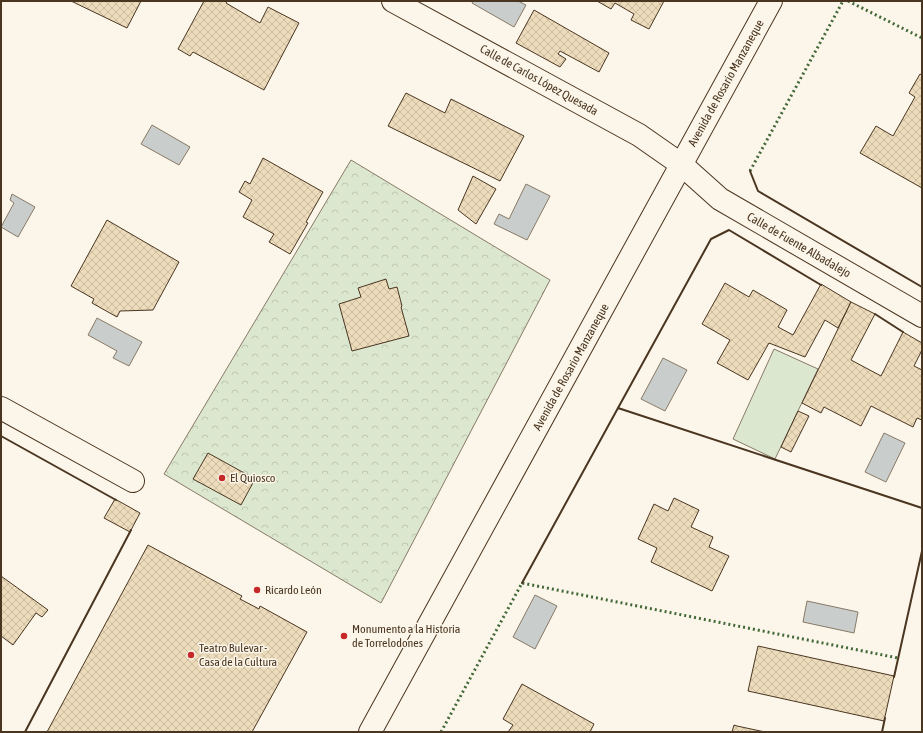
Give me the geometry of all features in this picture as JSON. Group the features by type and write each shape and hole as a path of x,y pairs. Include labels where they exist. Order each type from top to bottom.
{"street":[{"name":"Calle de Carlos López Quesada","path":"393,1 638,135 682,165"},
{"name":"Avenida de Rosario Manzaneque","path":"370,732 771,1"},
{"name":"Calle de Fuente Albadalejo","path":"682,165 720,199 922,316"},
{"path":"1,408 133,481"}],"green space":[{"path":"351,160 550,280 381,603 164,474"},
{"path":"774,349 818,369 775,459 733,439"}],"shaded area":[{"path":"473,1 518,1 526,5 514,27 472,3"},
{"path":"152,125 190,147 179,165 141,144"},
{"path":"526,184 550,196 527,240 494,224 499,214 509,219"},
{"path":"12,194 35,207 18,237 1,227 14,203 10,200"},
{"path":"97,318 142,342 129,366 113,358 117,351 88,335"},
{"path":"663,358 687,370 665,411 641,399"},
{"path":"884,433 905,443 886,482 865,472"},
{"path":"535,595 557,606 535,649 513,637"},
{"path":"807,601 858,612 854,633 803,622"}],"building":[{"path":"71,1 141,1 127,28"},
{"path":"204,1 227,1 226,3 260,23 268,7 299,23 264,90 193,52 190,56 178,49"},
{"path":"597,1 664,1 649,29 631,20 634,14 615,3 611,9"},
{"path":"534,10 609,53 599,72 560,51 558,54 566,59 560,67 516,43"},
{"path":"920,74 922,75 922,188 860,153 876,126 893,136 915,97 909,93"},
{"path":"406,93 445,113 451,99 524,136 500,181 388,126"},
{"path":"263,158 323,192 306,222 308,223 290,254 269,242 274,234 243,217 252,200 239,192 245,181 250,184"},
{"path":"473,176 496,189 476,224 458,210"},
{"path":"107,220 179,262 153,310 120,311 117,317 92,303 94,299 71,286"},
{"path":"386,279 389,289 397,287 409,336 352,351 339,304 361,297 358,288"},
{"path":"725,283 749,297 753,290 787,310 778,327 793,335 821,284 851,302 838,328 825,320 805,357 769,343 748,380 717,363 730,340 702,324"},
{"path":"851,302 875,314 851,360 881,376 903,332 922,343 922,350 914,366 922,370 922,420 917,418 913,427 871,406 861,426 824,407 821,413 802,403"},
{"path":"798,411 809,416 791,452 781,447"},
{"path":"208,453 255,479 241,505 193,479"},
{"path":"674,498 699,510 691,527 713,537 709,547 729,556 712,591 651,562 657,548 638,539 654,504 668,511"},
{"path":"115,499 140,513 130,532 104,518"},
{"name":"Teatro Bulevar - Casa de la Cultura","path":"148,545 242,596 240,599 259,609 260,606 307,632 252,732 47,732"},
{"path":"1,576 48,610 42,617 36,613 13,645 1,636"},
{"path":"758,646 894,676 884,721 748,691"},
{"path":"522,684 594,724 590,732 508,732 513,725 503,719"},
{"path":"734,725 737,726 765,732 732,732"}],"hedge":[{"path":"750,171 843,1"},
{"path":"848,1 922,38"},
{"path":"441,732 522,583 898,658"}],"wall":[{"path":"750,171 758,191 922,287"},
{"path":"618,408 711,239 729,230 821,285"},
{"path":"875,314 903,332"},
{"path":"522,583 618,408 922,508"},
{"path":"1,436 116,500"},
{"path":"25,732 131,530"},
{"path":"894,677 922,551"},
{"path":"882,732 885,718"}],"place":[{"name":"El Quiosco","path":"222,478"},
{"name":"Ricardo León","path":"257,590"},
{"name":"Monumento a la Historia de Torrelodones","path":"344,636"},
{"name":"Teatro Bulevar - Casa de la Cultura","path":"191,655"}]}
